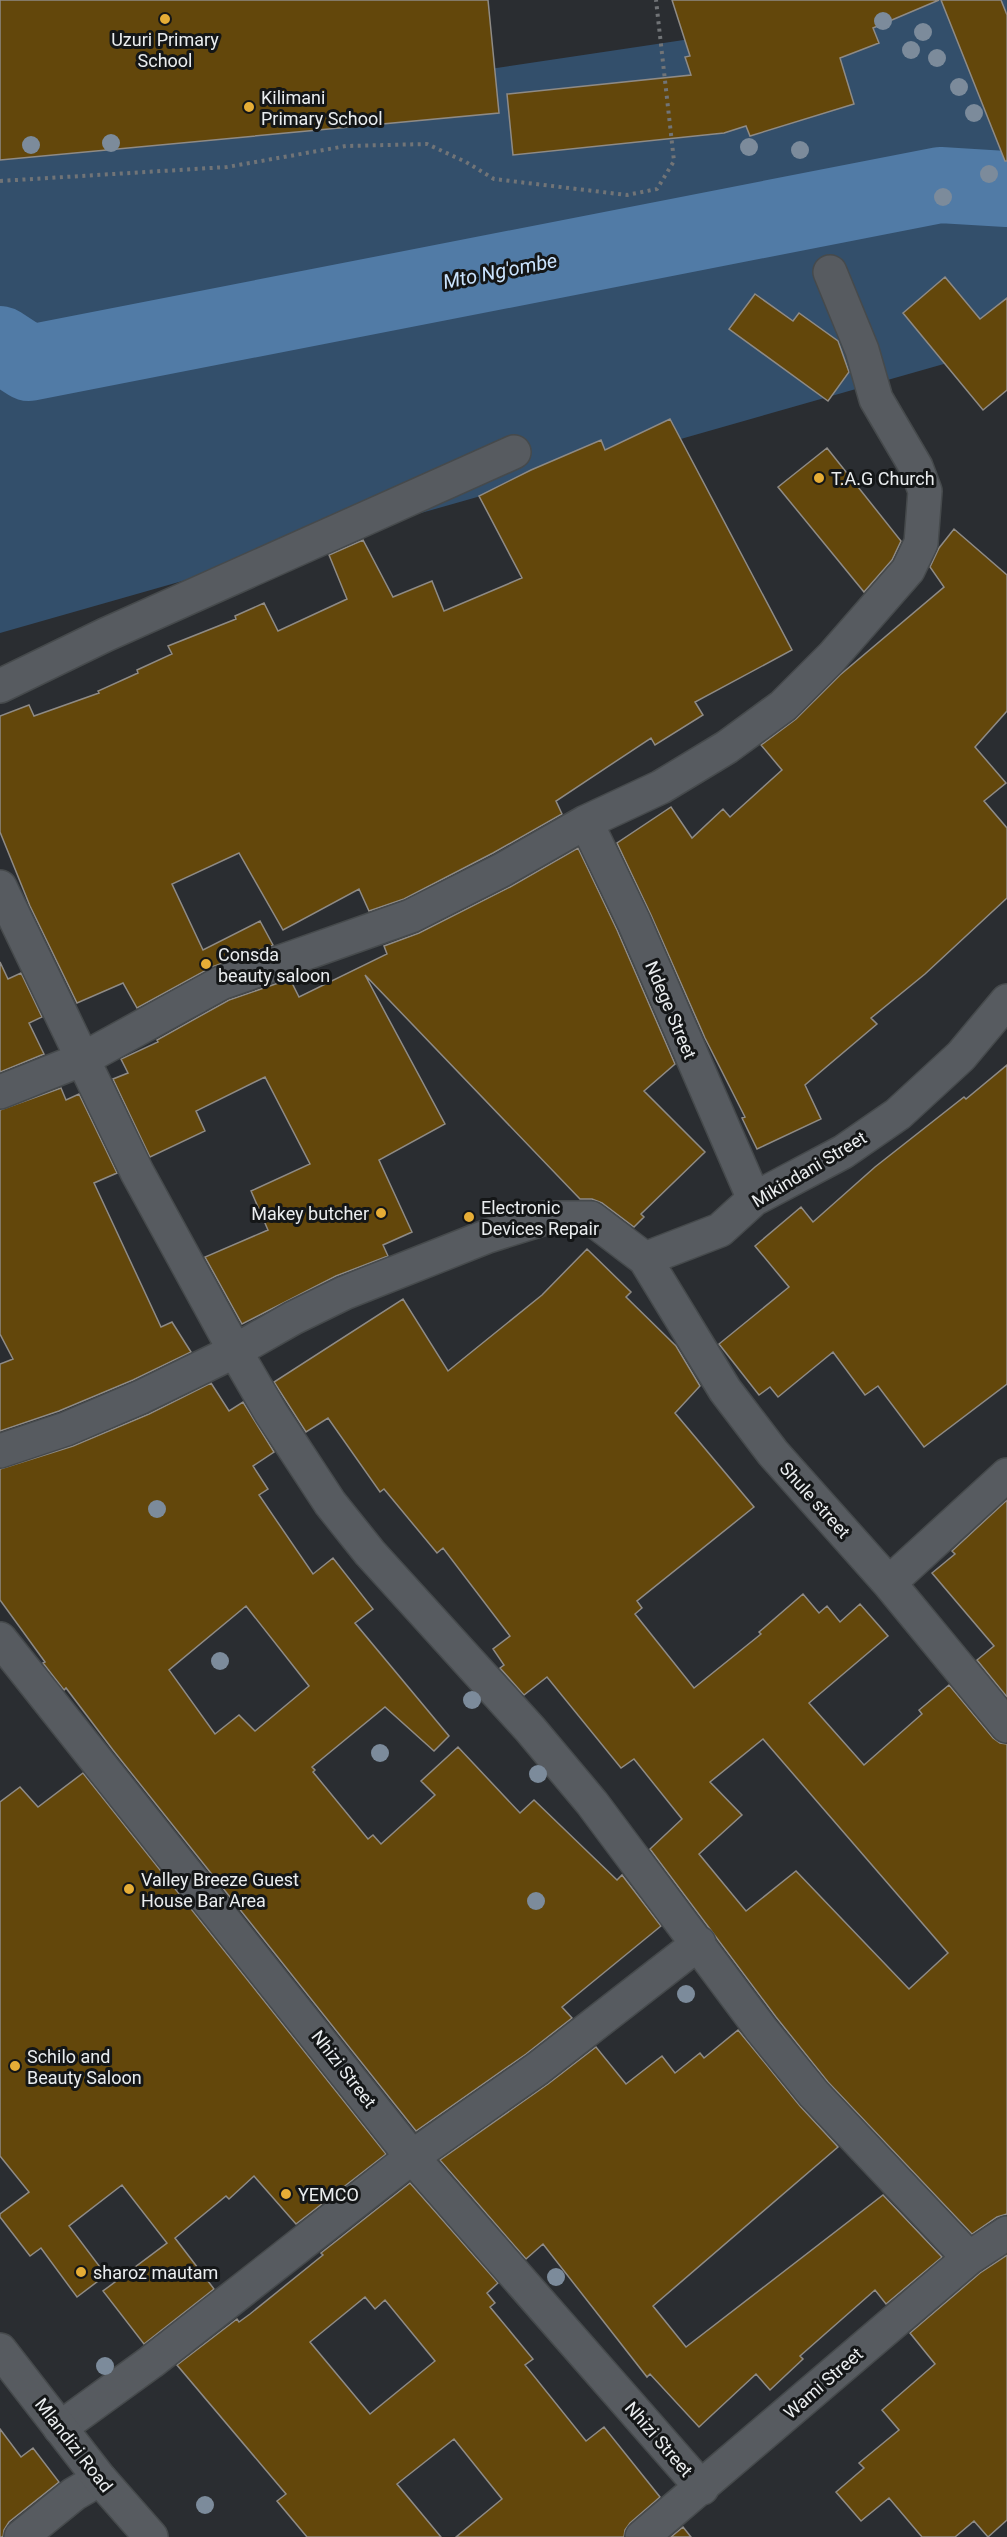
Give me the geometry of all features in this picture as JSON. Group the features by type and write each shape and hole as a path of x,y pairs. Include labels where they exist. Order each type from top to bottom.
{"street":[{"path":"0,1092 83,1059 221,983 411,916 502,870 586,822 661,787 727,747 783,706 832,657 908,570 921,543 925,501 922,483 916,467 876,399 862,350 830,272"},
{"path":"0,686 105,635 514,452"},
{"name":"Ndege Street","path":"586,822 634,922 754,1199"},
{"path":"0,887 137,1172 235,1352 277,1423 330,1503 370,1553 530,1729 592,1803 760,2029 814,2094 969,2258"},
{"name":"Mikindani Street","path":"645,1258 720,1230 754,1199 843,1152 898,1114 962,1056 1007,1001"},
{"path":"0,1451 76,1424 141,1397 235,1352 293,1318 344,1293 488,1236 545,1218 591,1218 645,1258"},
{"name":"Shule street","path":"645,1258 725,1390 773,1453 889,1583 1007,1726"},
{"path":"889,1583 1007,1475"},
{"name":"Nhizi Street","path":"0,1639 412,2157 702,2488"},
{"path":"60,2428 151,2362 412,2157 537,2069 699,1944"},
{"name":"Wami Street","path":"642,2537 969,2258 1007,2233"},
{"name":"Mlandizi Road","path":"0,2350 100,2479 151,2537"},
{"path":"21,2537 74,2494 100,2479"}],"path":[{"path":"0,181 227,167 346,146 427,144 466,162 494,179 627,195 657,189 674,161 656,0"}],"shaded area":[{"path":"873,0 1007,0 1007,346 0,633 0,142 865,13"}],"building":[{"path":"0,0 488,0 499,113 0,160"},
{"path":"672,0 939,0 873,28 879,43 840,58 854,104 750,136 746,126 724,133 513,155 507,94 691,75 685,57 690,56"},
{"path":"941,0 1001,0 1007,15 1007,161 1005,161"},
{"path":"945,277 980,319 1007,298 1007,390 983,410 903,313"},
{"path":"755,294 793,321 799,313 838,341 849,372 828,401 729,329"},
{"path":"670,419 792,650 695,702 703,715 655,745 651,738 556,801 562,814 404,899 369,911 359,889 283,930 239,853 172,884 203,950 260,921 273,945 212,967 137,1008 123,983 77,1003 30,906 0,832 0,716 29,705 34,716 99,693 98,691 138,673 137,670 172,654 168,646 236,619 235,616 264,603 278,631 347,599 329,555 363,540 393,597 432,581 444,611 522,578 479,496 531,470 601,440 605,450"},
{"path":"827,448 901,541 892,560 864,592 778,487"},
{"path":"954,529 1007,575 1007,711 975,747 1006,783 984,801 1007,828 1007,898 925,974 871,1018 877,1024 805,1085 821,1119 757,1149 742,1118 745,1117 705,1038 617,843 671,807 692,838 723,809 730,817 782,770 761,745 796,719 840,675 944,587 930,567 939,548"},
{"path":"578,848 617,930 675,1064 644,1091 705,1152 641,1214 644,1217 634,1227 602,1203 592,1199 580,1199 365,975 445,1124 379,1160 412,1232 383,1245 388,1256 336,1276 242,1324 205,1257 268,1230 251,1191 310,1164 265,1077 196,1111 205,1131 150,1157 113,1079 128,1073 121,1059 158,1042 157,1040 229,1000 290,979 299,997 387,954 384,946 419,933 510,887"},
{"path":"0,962 8,979 21,973 42,1017 29,1023 44,1054 0,1072"},
{"path":"1007,1065 1007,1384 924,1447 878,1386 865,1395 833,1352 778,1397 770,1387 759,1395 719,1344 789,1287 755,1246 801,1207 813,1222 875,1167 964,1097 966,1099"},
{"path":"61,1088 66,1100 79,1094 117,1173 94,1183 161,1327 172,1322 191,1352 133,1380 59,1411 0,1431 0,1364 13,1359 0,1334 0,1110"},
{"path":"587,1249 631,1292 626,1297 676,1346 700,1386 675,1413 754,1507 637,1601 642,1608 635,1614 694,1688 761,1634 759,1632 803,1594 819,1613 827,1606 840,1622 860,1604 888,1636 809,1703 864,1765 922,1714 919,1710 949,1685 993,1738 1000,1743 1007,1744 1007,2214 997,2217 972,2234 828,2082 776,2017 650,1849 682,1819 634,1759 621,1768 547,1677 524,1695 500,1668 504,1665 493,1649 510,1636 443,1548 437,1553 384,1489 380,1492 328,1418 306,1432 274,1382 403,1299 448,1371 542,1295","holes":["763,1739 948,1953 909,1989 796,1871 746,1911 699,1854 742,1815 710,1782"]},
{"path":"211,1383 229,1411 243,1402 274,1452 253,1466 268,1489 259,1495 313,1574 333,1558 373,1609 355,1623 449,1736 434,1751 385,1707 312,1767 315,1770 313,1772 368,1839 373,1835 381,1844 435,1795 421,1781 458,1747 520,1813 534,1800 617,1880 622,1875 661,1926 562,2007 572,2018 526,2054 416,2131 66,1688 64,1690 0,1600 0,1469 73,1446 149,1414","holes":["246,1606 309,1686 255,1731 239,1715 215,1734 169,1670"]},
{"path":"1007,1500 1007,1697 977,1660 994,1646 932,1573 955,1554 952,1551"},
{"path":"83,1773 386,2154 296,2224 254,2176 229,2199 226,2196 175,2238 214,2289 144,2344 103,2291 167,2243 122,2185 69,2226 106,2275 77,2297 41,2248 30,2256 0,2217 0,2214 29,2192 0,2156 0,1802 20,1787 38,1807"},
{"path":"738,2030 800,2106 838,2147 653,2306 686,2347 883,2195 942,2257 886,2304 875,2290 800,2356 803,2359 770,2390 756,2374 699,2427 650,2374 647,2377 543,2244 526,2259 440,2160 548,2084 596,2047 626,2084 662,2056 675,2073 700,2053 704,2058"},
{"path":"410,2183 498,2283 487,2293 495,2303 490,2307 533,2359 525,2365 586,2441 604,2427 660,2497 630,2523 625,2530 624,2537 456,2537 502,2499 454,2439 397,2484 441,2537 307,2537 277,2501 286,2494 177,2365 237,2319 239,2322 250,2314 323,2255 321,2253","holes":["365,2297 375,2309 385,2300 435,2361 370,2414 310,2342"]},
{"path":"1007,2255 1007,2520 988,2537 974,2521 955,2537 922,2537 889,2498 861,2521 836,2492 864,2468 859,2463 899,2430 882,2410 935,2364 910,2333 980,2273"},
{"path":"0,2429 21,2457 33,2448 59,2482 9,2522 3,2537 0,2537"},
{"path":"683,2527 691,2537 671,2537"}],"waterway":[{"name":"Mto Ng'ombe","path":"0,344 29,363 940,185 1007,189"}],"place":[{"name":"Uzuri Primary School","path":"165,19"},
{"name":"Kilimani Primary School","path":"249,107"},
{"name":"T.A.G Church","path":"819,478"},
{"name":"Consda beauty saloon","path":"206,964"},
{"name":"Makey butcher","path":"381,1213"},
{"name":"Electronic Devices Repair","path":"469,1217"},
{"name":"Valley Breeze Guest House Bar Area","path":"129,1889"},
{"name":"Schilo and Beauty Saloon","path":"15,2066"},
{"name":"YEMCO","path":"286,2194"},
{"name":"sharoz mautam","path":"81,2272"}]}
